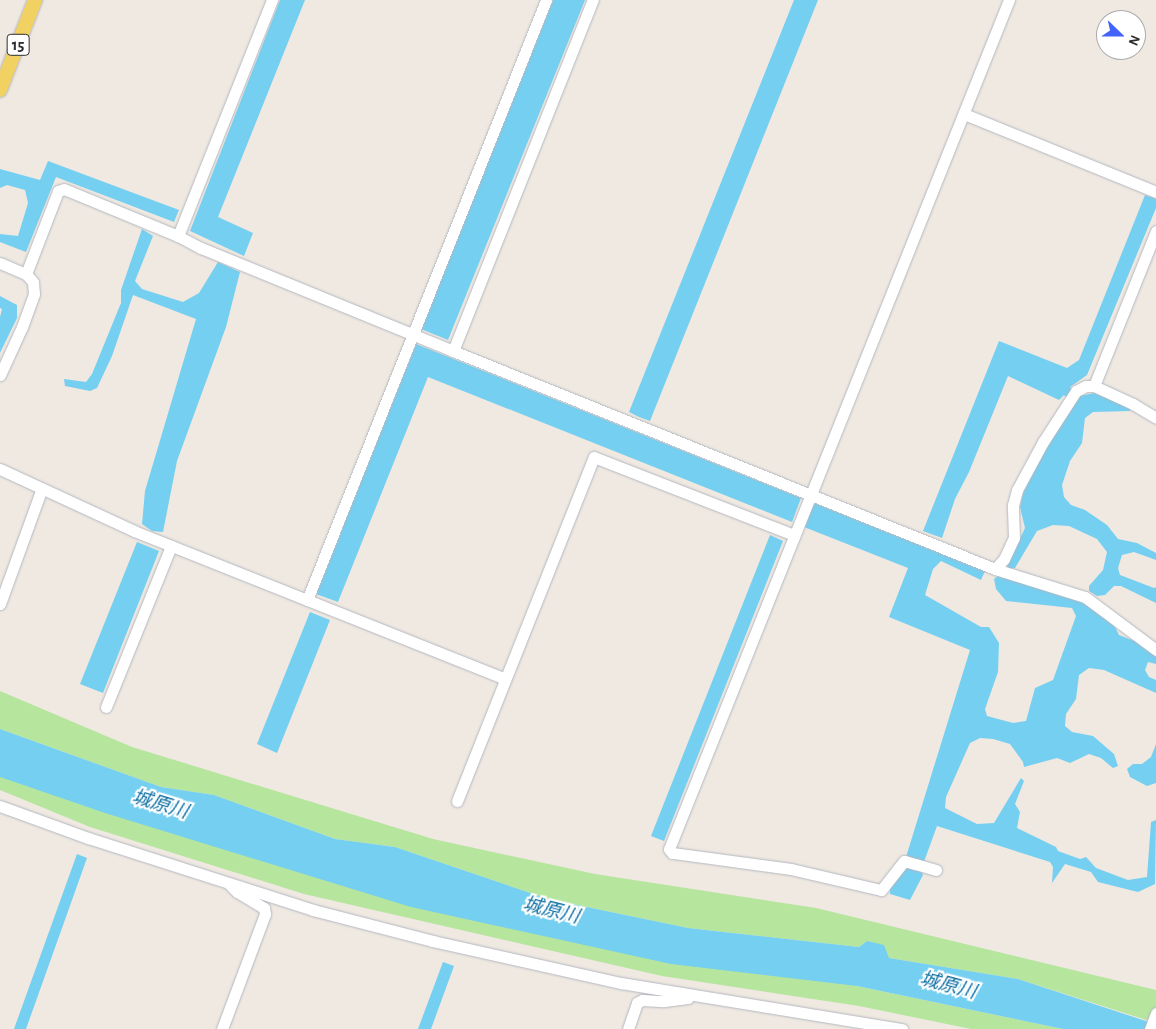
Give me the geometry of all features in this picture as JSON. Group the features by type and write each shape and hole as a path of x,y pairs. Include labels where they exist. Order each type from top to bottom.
{"main road":[{"name":"15","path":"0,90 35,0"}],"street":[{"path":"178,236 272,0"},
{"path":"307,600 546,0"},
{"path":"453,351 593,0"},
{"path":"936,870 904,861 881,890 791,869 672,853 669,849 1009,0"},
{"path":"964,114 1154,191"},
{"path":"26,274 58,191 64,189 453,351 995,568 1085,598 1156,650"},
{"path":"1094,386 1156,231"},
{"path":"0,263 26,274 33,282 34,294 22,327 0,375"},
{"path":"995,568 1004,559 1014,538 1013,505 1017,490 1043,442 1076,392 1086,386 1094,386 1133,404 1156,418"},
{"path":"458,801 505,678 594,457 794,535"},
{"path":"0,469 171,546 505,678"},
{"path":"0,604 42,488"},
{"path":"106,707 171,546"},
{"path":"0,806 88,838 313,910 433,941 621,983 902,1029"},
{"path":"222,1029 264,914 264,908 237,892 227,882"},
{"path":"628,1029 637,1003 642,1000 664,1001 699,996"},
{"path":"1150,1029 1156,1013"}],"green space":[{"path":"0,691 132,747 433,839 595,874 816,908 1156,990 1156,1023 1018,979 889,958 867,941 859,947 688,928 548,899 395,847 335,839 214,795 161,787 0,729"},
{"path":"0,765 813,971 857,986 1063,1029 971,1029 859,1006 662,976 304,894 90,827 0,790"}],"water":[{"path":"280,0 305,0 218,217 253,233 244,256 190,231"},
{"path":"553,0 585,0 448,340 421,329"},
{"path":"794,0 818,0 650,421 629,412"},
{"path":"48,161 179,210 174,222 56,177 26,252 0,242 0,234 18,236 28,203 25,190 7,185 0,188 0,169 40,180"},
{"path":"1145,195 1156,199 1156,208 1087,375 1070,387 1079,396 1095,393 1131,408 1130,411 1093,412 1085,418 1082,443 1070,461 1062,485 1064,497 1071,505 1085,510 1107,525 1118,539 1137,543 1156,553 1156,560 1134,552 1122,555 1118,568 1120,575 1154,588 1156,587 1156,603 1121,586 1114,586 1105,595 1097,596 1089,591 1089,586 1103,570 1107,552 1097,539 1069,526 1053,525 1037,531 1015,568 1009,569 1007,566 1025,528 1020,507 1023,493 1045,450 1074,404 1064,395 1059,400 1008,376 969,472 955,499 942,538 923,531 999,341 1067,368 1079,360"},
{"path":"142,229 153,236 135,281 142,289 183,302 199,293 218,262 240,272 226,327 177,461 163,532 152,531 142,524 145,491 196,319 133,295 112,356 97,388 90,391 65,386 64,379 86,382 92,374 121,303 121,290"},
{"path":"0,296 17,305 17,318 0,353 0,317 2,309 0,308"},
{"path":"416,344 801,498 792,522 428,377 338,602 316,594"},
{"path":"814,503 985,571 981,580 941,561 933,569 925,595 981,627 989,627 999,643 998,672 985,709 987,716 1013,723 1026,721 1035,688 1053,680 1076,616 1072,608 1006,601 996,589 994,579 998,576 1087,603 1115,627 1119,635 1137,642 1156,655 1156,664 1148,662 1145,670 1149,677 1156,680 1156,693 1104,670 1089,668 1079,675 1076,699 1066,714 1065,726 1072,732 1093,736 1114,754 1118,766 1113,768 1101,758 1089,754 1070,763 1057,758 1024,767 1023,762 1010,744 993,739 980,738 970,743 946,797 945,808 977,824 994,823 1021,778 1024,781 1015,804 1020,812 1017,828 1056,847 1058,851 1080,859 1086,857 1096,868 1128,880 1147,877 1151,822 1156,820 1155,884 1138,892 1098,882 1091,872 1065,864 1052,883 1053,867 1050,862 937,826 921,870 923,875 910,900 890,894 890,889 906,866 906,857 970,650 889,617 908,568 804,527"},
{"path":"770,535 783,541 664,841 651,836"},
{"path":"137,542 159,551 103,693 80,684"},
{"path":"310,612 330,620 277,753 257,744"},
{"name":"城原川","path":"0,729 161,787 214,795 335,839 395,847 548,899 688,928 859,947 867,941 884,945 889,958 1018,979 1155,1024 1156,1029 1063,1029 857,986 671,964 411,907 105,813 0,777"},
{"path":"1156,744 1156,783 1147,786 1130,777 1127,769 1133,764 1142,764 1151,757"},
{"path":"77,854 87,858 26,1029 14,1029"},
{"path":"443,962 454,966 431,1029 418,1029"}]}
